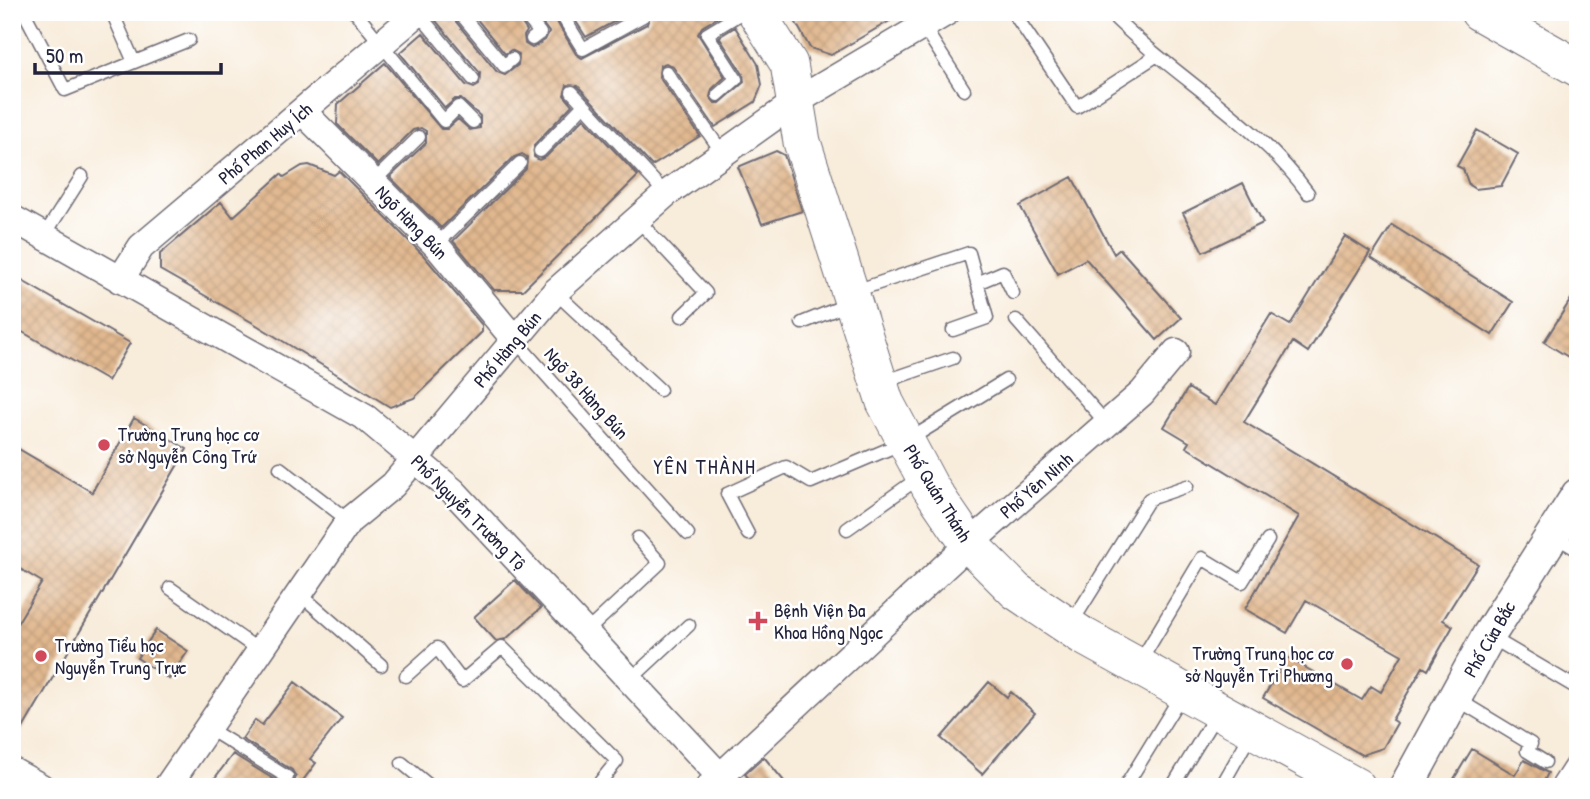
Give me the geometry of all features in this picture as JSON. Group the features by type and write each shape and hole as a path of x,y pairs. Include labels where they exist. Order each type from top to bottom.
{"main road":[{"name":"Phố Quán Thánh","path":"755,12 789,64 802,142 879,383 923,475 970,544 1016,591 1069,627 1357,787"},
{"path":"1479,12 1578,68"}],"street":[{"name":"Phố Hàng Bún","path":"167,787 349,521 393,485 555,292 666,194 725,156 797,102 947,12"},
{"name":"Phố Phan Huy Ích","path":"120,280 141,247 381,45 413,14"},
{"name":"Ngõ Hàng Bún","path":"302,111 436,245 514,340"},
{"name":"Phố Nguyễn Trường Tộ","path":"12,218 366,418 416,457 453,491 587,631 719,783"},
{"name":"Phố Yên Ninh","path":"719,783 970,544 1142,393 1176,352"},
{"name":"Phố Cửa Bắc","path":"1406,787 1489,635 1565,542 1578,495"},
{"path":"12,771 41,787"}],"lane":[{"path":"24,12 65,90 189,40"},
{"path":"112,12 134,62"},
{"path":"355,12 444,121 458,107 473,122"},
{"path":"459,12 504,66 512,59"},
{"path":"523,12 540,33 532,39"},
{"path":"560,12 583,49 643,16"},
{"path":"718,94 736,79 707,34 743,12"},
{"path":"1013,12 1077,107 1156,56"},
{"path":"1109,12 1156,56 1269,147 1308,193"},
{"path":"413,14 473,79"},
{"path":"923,26 964,90"},
{"path":"666,72 725,156"},
{"path":"572,92 666,194"},
{"path":"540,150 584,105"},
{"path":"373,182 419,137"},
{"path":"436,245 520,163"},
{"path":"44,236 82,176"},
{"path":"636,218 706,293 682,316"},
{"path":"802,323 852,297 969,253 987,318 953,330"},
{"path":"977,283 1003,272 1013,293"},
{"path":"555,292 660,390"},
{"path":"1016,320 1107,424"},
{"name":"Ngõ 38 Hàng Bún","path":"514,340 688,534"},
{"path":"879,383 953,358"},
{"path":"748,534 727,494 786,467 811,482 905,442 1006,380"},
{"path":"280,468 349,521"},
{"path":"847,529 923,475"},
{"path":"1069,627 1149,499 1187,486"},
{"path":"587,631 660,563 638,538"},
{"path":"1138,666 1202,558 1242,582 1268,540"},
{"path":"170,588 260,651"},
{"path":"300,594 381,665"},
{"path":"629,681 689,625"},
{"path":"1489,635 1572,685 1578,676"},
{"path":"406,676 437,648 462,681 502,647 617,761 596,787"},
{"path":"1125,787 1184,691"},
{"path":"1455,698 1531,744 1527,751 1545,762"},
{"path":"1172,787 1219,709"},
{"path":"206,727 288,777"},
{"path":"1221,787 1254,729"},
{"path":"1556,787 1578,753"},
{"path":"402,763 431,787"}],"building":[{"path":"448,12 497,72 505,75 518,65 519,54 511,50 505,54 471,12 514,12 527,31 524,36 525,44 532,48 545,40 549,32 534,12 551,12 576,54 582,58 647,24 651,12 726,12 702,27 698,34 725,77 712,89 710,97 715,103 720,103 744,82 743,74 719,37 735,27 758,64 762,85 755,102 715,127 673,67 666,63 660,65 659,77 700,136 652,166 578,86 567,85 564,95 572,105 534,145 534,157 539,160 546,157 584,118 638,176 523,290 494,290 453,241 526,169 527,157 522,154 514,157 441,228 390,177 426,143 426,131 421,128 413,130 378,165 337,124 338,104 385,63 441,129 447,129 458,119 470,130 480,128 480,116 461,99 455,99 445,108 400,53 423,33 466,85 474,88 479,85 480,73 436,21"},
{"path":"570,12 632,12 586,37"},
{"path":"790,12 905,12 831,55 810,48"},
{"path":"1477,130 1518,154 1501,186 1475,189 1469,185 1463,169 1457,166"},
{"path":"776,151 784,155 802,211 762,224 738,167"},
{"path":"309,165 334,175 339,171 424,256 482,325 482,332 414,398 390,407 255,324 160,270 160,254 221,202 233,217 281,174 284,177 302,166"},
{"path":"1072,177 1114,254 1120,249 1181,318 1157,340 1086,259 1058,274 1020,206"},
{"path":"1243,183 1263,223 1203,252 1183,213"},
{"path":"1392,225 1513,302 1492,335 1371,258"},
{"path":"1345,236 1370,252 1308,352 1293,342 1244,422 1478,564 1443,620 1453,626 1428,670 1423,667 1392,720 1397,723 1383,748 1362,755 1263,698 1287,657 1362,700 1371,686 1381,692 1402,655 1306,600 1287,633 1245,609 1299,516 1186,447 1189,442 1164,427 1188,388 1215,405 1271,314 1290,325"},
{"path":"12,275 130,343 108,381 12,326"},
{"path":"1578,288 1578,363 1544,342"},
{"path":"134,418 187,449 12,747 12,632 42,582 12,564 12,445 92,492"},
{"path":"515,580 541,608 506,639 496,641 474,617"},
{"path":"156,630 188,651 169,679 137,658"},
{"path":"295,682 342,718 310,759 316,763 298,787 208,787 233,754 283,785 294,782 296,777 292,770 242,739 255,720 262,725"},
{"path":"989,682 1007,697 1011,692 1035,713 982,774 941,738"},
{"path":"1472,749 1515,775 1524,760 1548,773 1541,787 1449,787"},
{"path":"764,757 789,787 756,787 745,774"}],"place":[{"name":"Trường Trung học cơ sở Nguyễn Công Trứ","path":"104,445"},
{"name":"Bệnh Viện Đa Khoa Hồng Ngọc","path":"758,621"},
{"name":"Trường Tiểu học Nguyễn Trung Trực","path":"41,656"},
{"name":"Trường Trung học cơ sở Nguyễn Tri Phương","path":"1347,664"}],"district":[{"name":"YÊN THÀNH","path":"705,466"}]}
